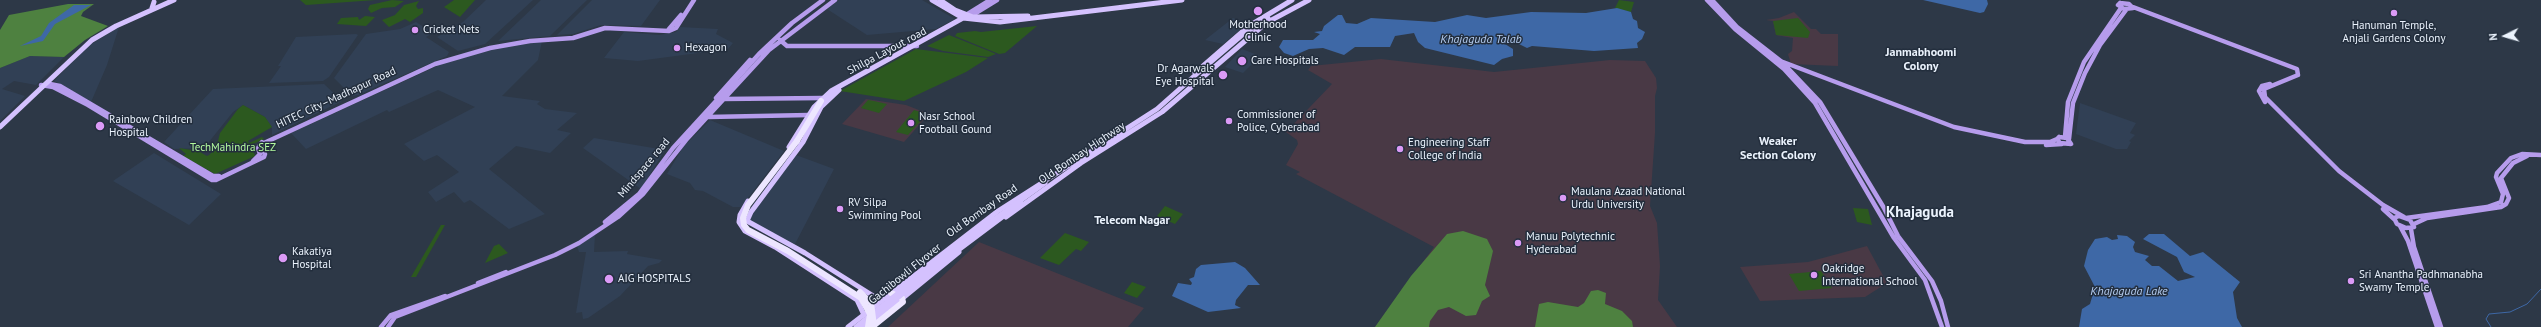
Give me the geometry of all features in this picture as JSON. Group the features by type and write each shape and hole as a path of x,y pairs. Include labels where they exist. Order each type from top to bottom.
{"highway":[{"path":"822,102 799,141 748,205 743,218 744,224 748,230 788,250 862,298 870,314 867,327"},
{"path":"799,141 751,205 747,213 746,221 751,228 798,253 863,294 873,310 873,327"},
{"path":"873,327 903,302 902,298 891,293"}],"main road":[{"path":"0,127 45,85 89,40 168,0"},
{"path":"131,19 174,0"},
{"path":"669,30 676,28 693,0"},
{"path":"822,102 716,98 750,61 768,45 815,6 831,0"},
{"name":"Mindspace road","path":"381,327 391,314 512,270 558,251 584,238 620,212 639,194 673,148 780,40 835,0"},
{"path":"932,0 967,17 1000,22 1182,0"},
{"path":"940,0 967,17"},
{"path":"967,17 990,0"},
{"path":"967,17 997,0"},
{"path":"1161,2 1170,0"},
{"path":"1191,79 1199,68 1227,43 1285,2 1292,0"},
{"name":"Old Bombay Highway","path":"867,327 985,232 1055,180 1162,112 1234,49 1270,21 1303,1 1309,0"},
{"path":"1707,0 1784,69 1815,103 1878,206 1894,238 1925,280 1942,327"},
{"path":"1712,0 1727,19 1782,62 1827,113 1884,208 1898,236 1932,281 1941,301 1948,327"},
{"path":"1191,79 1253,28 1303,1"},
{"path":"152,8 154,2"},
{"path":"823,8 825,2"},
{"path":"2126,10 2121,8 2118,4 2122,2 2132,8 2294,67 2299,71 2298,75 2286,81 2268,86 2259,91 2263,99 2335,171 2394,219 2400,226 2408,241 2437,327"},
{"path":"1782,62 1966,134 2017,144 2070,144 2067,138 2067,101 2080,71 2081,65 2121,8"},
{"path":"2067,138 2085,73 2126,10 2132,8"},
{"name":"Shilpa Layout road","path":"822,102 851,80 967,17"},
{"path":"1264,17 1270,21"},
{"name":"HITEC City–Madhapur Road","path":"45,85 60,86 189,163 213,176 220,176 258,157 260,154 258,145 261,143 424,67 457,54 521,40 570,36 604,26 669,30"},
{"name":"HITEC City–Madhapur Road","path":"189,163 212,180 220,178 264,157 265,154 261,147 264,143 435,64 490,48 530,41 573,38 605,28 669,30"},
{"path":"780,40 782,44 787,46 916,46"},
{"path":"1793,73 1792,71 1796,69 1936,122 1970,131 2025,142 2050,142 2057,139 2067,138"},
{"path":"2080,71 2085,73"},
{"name":"Old Bombay Road","path":"848,327 994,214 1054,174 1066,168 1157,110 1191,79"},
{"name":"Shilpa Layout road","path":"822,102 851,80"},
{"path":"45,85 54,87 189,163"},
{"path":"0,123 45,85"},
{"path":"2268,86 2263,92 2265,97 2326,158 2365,192 2393,212 2405,217 2413,226 2414,247 2442,327"},
{"name":"Mindspace road","path":"388,327 395,317 499,278 555,255 590,236 636,202 676,152 708,117 722,99"},
{"path":"822,102 809,115 774,170 742,209 739,222 748,234 789,256 857,300 864,315"},
{"path":"822,102 803,142 760,199 749,215 747,221 797,248 875,297 885,298"},
{"path":"708,117 809,115"},
{"path":"2057,139 2062,144"},
{"path":"2394,219 2397,217 2487,207 2501,202 2503,194 2496,177 2497,173 2511,158 2522,154 2541,156"},
{"path":"2400,226 2413,226 2427,218 2501,207 2506,204 2508,198 2501,178 2506,168 2524,157 2541,156"},
{"path":"778,164 786,166"},
{"name":"Gachibowli Flyover","path":"862,327 971,240 1047,184 1066,168"},
{"path":"774,170 782,171"},
{"name":"Gachibowli Flyover","path":"856,327 961,243 1055,180"}],"shaded area":[{"path":"486,0 533,0 485,44 458,51 437,37 463,22"},
{"path":"541,0 587,0 550,36 498,41"},
{"path":"592,0 660,0 641,26 601,25 573,34 557,35"},
{"path":"839,0 922,0 955,19 936,29 867,35 827,9"},
{"path":"1794,12 1811,29 1816,29 1821,34 1838,34 1838,66 1791,64 1788,54 1792,51 1793,38 1776,35 1773,21 1766,20 1779,18"},
{"path":"1233,18 1247,24 1223,44 1205,40"},
{"path":"416,22 433,33 426,37 449,52 447,56 358,95 352,96 334,78 366,34 400,29"},
{"path":"119,27 107,65 91,102 54,81 88,46"},
{"path":"680,27 718,29 716,34 733,43 728,49 638,61 604,58 624,32 659,35 676,32"},
{"path":"358,35 329,77 323,81 269,83 281,66 278,66 296,37"},
{"path":"542,41 538,60 502,96 540,101 537,104 545,109 577,113 557,130 571,133 550,153 516,146 489,169 545,214 509,229 470,200 464,203 454,192 436,202 428,192 459,172 437,155 424,161 404,144 475,107 438,90 389,112 387,110 306,149 291,133 446,62 487,49"},
{"name":"Care Hospitals","path":"1242,49 1260,56 1243,73 1225,67"},
{"path":"30,56 64,57 36,85 14,81 2,89 25,96 0,121 0,68"},
{"name":"Maulana Azaad National Urdu University","path":"1381,59 1494,72 1610,60 1645,61 1656,78 1657,88 1655,96 1655,133 1650,206 1657,223 1660,266 1658,300 1677,327 1375,327 1434,247 1296,174 1300,172 1286,165 1298,144 1297,140 1286,132 1332,84 1308,70 1311,66"},
{"path":"324,84 342,101 272,135 272,128 265,117 243,105 233,112 204,148 174,149 164,142 213,89"},
{"path":"866,99 906,105 929,114 904,142 842,124"},
{"path":"2080,103 2136,123 2130,133 2135,135 2129,141 2131,142 2127,149 2116,149 2076,134"},
{"path":"710,120 784,151 741,207 733,207 703,191 695,190 690,183 667,174 683,147"},
{"path":"594,138 665,150 641,189 583,148"},
{"path":"154,153 221,194 189,225 113,181"},
{"path":"796,155 834,169 795,244 750,222 750,216"},
{"name":"AIG HOSPITALS","path":"595,234 594,252 628,251 627,254 662,260 659,263 648,266 620,296 588,318 583,319 582,312 576,313 586,252 579,252 577,246"},
{"path":"979,242 1144,308 1128,327 888,327"},
{"name":"Oakridge International School","path":"1867,246 1887,283 1865,297 1760,301 1740,267 1808,262"}],"green space":[{"path":"300,0 376,0 306,5"},
{"path":"392,0 404,1 395,7 382,8 371,13 368,9 370,5"},
{"path":"454,0 475,0 460,17 444,7"},
{"path":"1619,0 1634,2 1631,12 1615,8"},
{"path":"419,1 416,6 418,9 423,8 423,13 410,22 405,19 389,27 382,20 395,15 404,5"},
{"path":"68,4 94,4 83,12 81,16 108,26 85,40 64,57 30,56 0,68 0,30 9,15"},
{"path":"365,16 375,17 366,26 337,24 341,18 358,17 359,20"},
{"path":"1798,18 1810,32 1808,38 1776,35 1773,21"},
{"path":"1037,26 1005,53 999,54 955,36 957,33"},
{"path":"949,35 996,54 988,57 943,51 927,46"},
{"path":"916,49 988,58 966,72 904,101 840,91"},
{"path":"868,100 887,104 879,113 861,108"},
{"name":"TechMahindra SEZ","path":"243,105 265,117 272,127 248,141 249,143 262,137 264,139 251,145 255,156 215,174 183,156 186,154 179,148 198,151 207,156 209,155 214,150 210,148 218,141 220,133 238,109"},
{"name":"Nasr School Football Gound","path":"914,110 927,114 908,135 896,132"},
{"path":"1165,206 1183,214 1175,224 1157,216"},
{"path":"1853,208 1868,209 1872,225 1857,222"},
{"path":"441,225 445,225 416,277 411,277"},
{"path":"1463,231 1487,239 1493,251 1485,285 1490,296 1482,301 1476,315 1466,316 1449,307 1438,310 1430,321 1429,327 1375,327 1411,276 1447,234"},
{"path":"1065,233 1089,242 1081,251 1076,249 1059,265 1040,258"},
{"path":"499,244 508,253 485,263 494,246"},
{"path":"1821,271 1832,288 1799,291 1789,274"},
{"path":"1132,282 1146,287 1137,298 1124,293"},
{"path":"1598,290 1606,293 1605,304 1622,311 1632,321 1633,327 1535,327 1539,304 1548,302 1578,307 1584,303 1591,291"}],"water":[{"path":"1923,0 1987,0 1988,4 1984,12 1980,13"},
{"path":"74,5 91,5 55,24 43,41 20,46 41,36 49,23"},
{"name":"Khajaguda Talab","path":"1617,8 1631,12 1633,19 1637,21 1638,28 1645,32 1642,39 1637,43 1638,48 1594,51 1532,46 1527,48 1513,41 1505,44 1513,49 1513,56 1502,59 1494,65 1425,48 1418,42 1414,33 1395,36 1390,47 1355,47 1344,55 1323,48 1309,49 1293,56 1284,53 1279,47 1283,40 1313,40 1320,34 1314,32 1322,31 1324,26 1338,15 1342,15 1346,23 1357,24 1371,18 1435,22 1467,15 1486,18 1531,12 1586,13"},
{"name":"Khajaguda Lake","path":"2149,234 2164,234 2190,256 2203,252 2240,282 2233,292 2237,318 2242,327 2079,327 2082,309 2090,304 2095,287 2084,266 2088,250 2095,239 2107,237 2112,240 2118,239 2117,235 2127,236 2135,242 2133,247 2135,252 2149,256 2145,260 2152,266 2159,266 2178,281 2195,277 2184,272 2177,257 2143,239"},
{"path":"1235,262 1245,268 1260,285 1248,285 1236,300 1235,305 1241,308 1208,312 1172,296 1178,283 1191,285 1192,283 1189,279 1194,277 1196,269 1201,265"}],"waterway":[{"path":"2491,327 2486,319 2489,314 2510,312 2527,304 2541,289"}],"place":[{"name":"Motherhood Clinic","path":"1258,11"},
{"name":"Hanuman Temple, Anjali Gardens Colony","path":"2394,13"},
{"name":"Cricket Nets","path":"415,30"},
{"name":"Hexagon","path":"677,48"},
{"name":"Care Hospitals","path":"1242,61"},
{"name":"Dr Agarwals Eye Hospital","path":"1223,75"},
{"name":"Commissioner of Police, Cyberabad","path":"1229,121"},
{"name":"Nasr School Football Gound","path":"911,123"},
{"name":"Rainbow Children Hospital","path":"100,126"},
{"name":"Engineering Staff College of India","path":"1400,149"},
{"name":"Maulana Azaad National Urdu University","path":"1563,198"},
{"name":"RV Silpa Swimming Pool","path":"840,209"},
{"name":"Manuu Polytechnic Hyderabad","path":"1518,243"},
{"name":"Kakatiya Hospital","path":"283,258"},
{"name":"Oakridge International School","path":"1814,275"},
{"name":"AIG HOSPITALS","path":"609,279"},
{"name":"Sri Anantha Padhmanabha Swamy Temple","path":"2351,281"}],"district":[{"name":"Janmabhoomi Colony","path":"1921,60"},
{"name":"Weaker Section Colony","path":"1778,149"},
{"name":"Khajaguda","path":"1920,213"},
{"name":"Telecom Nagar","path":"1132,221"}]}
